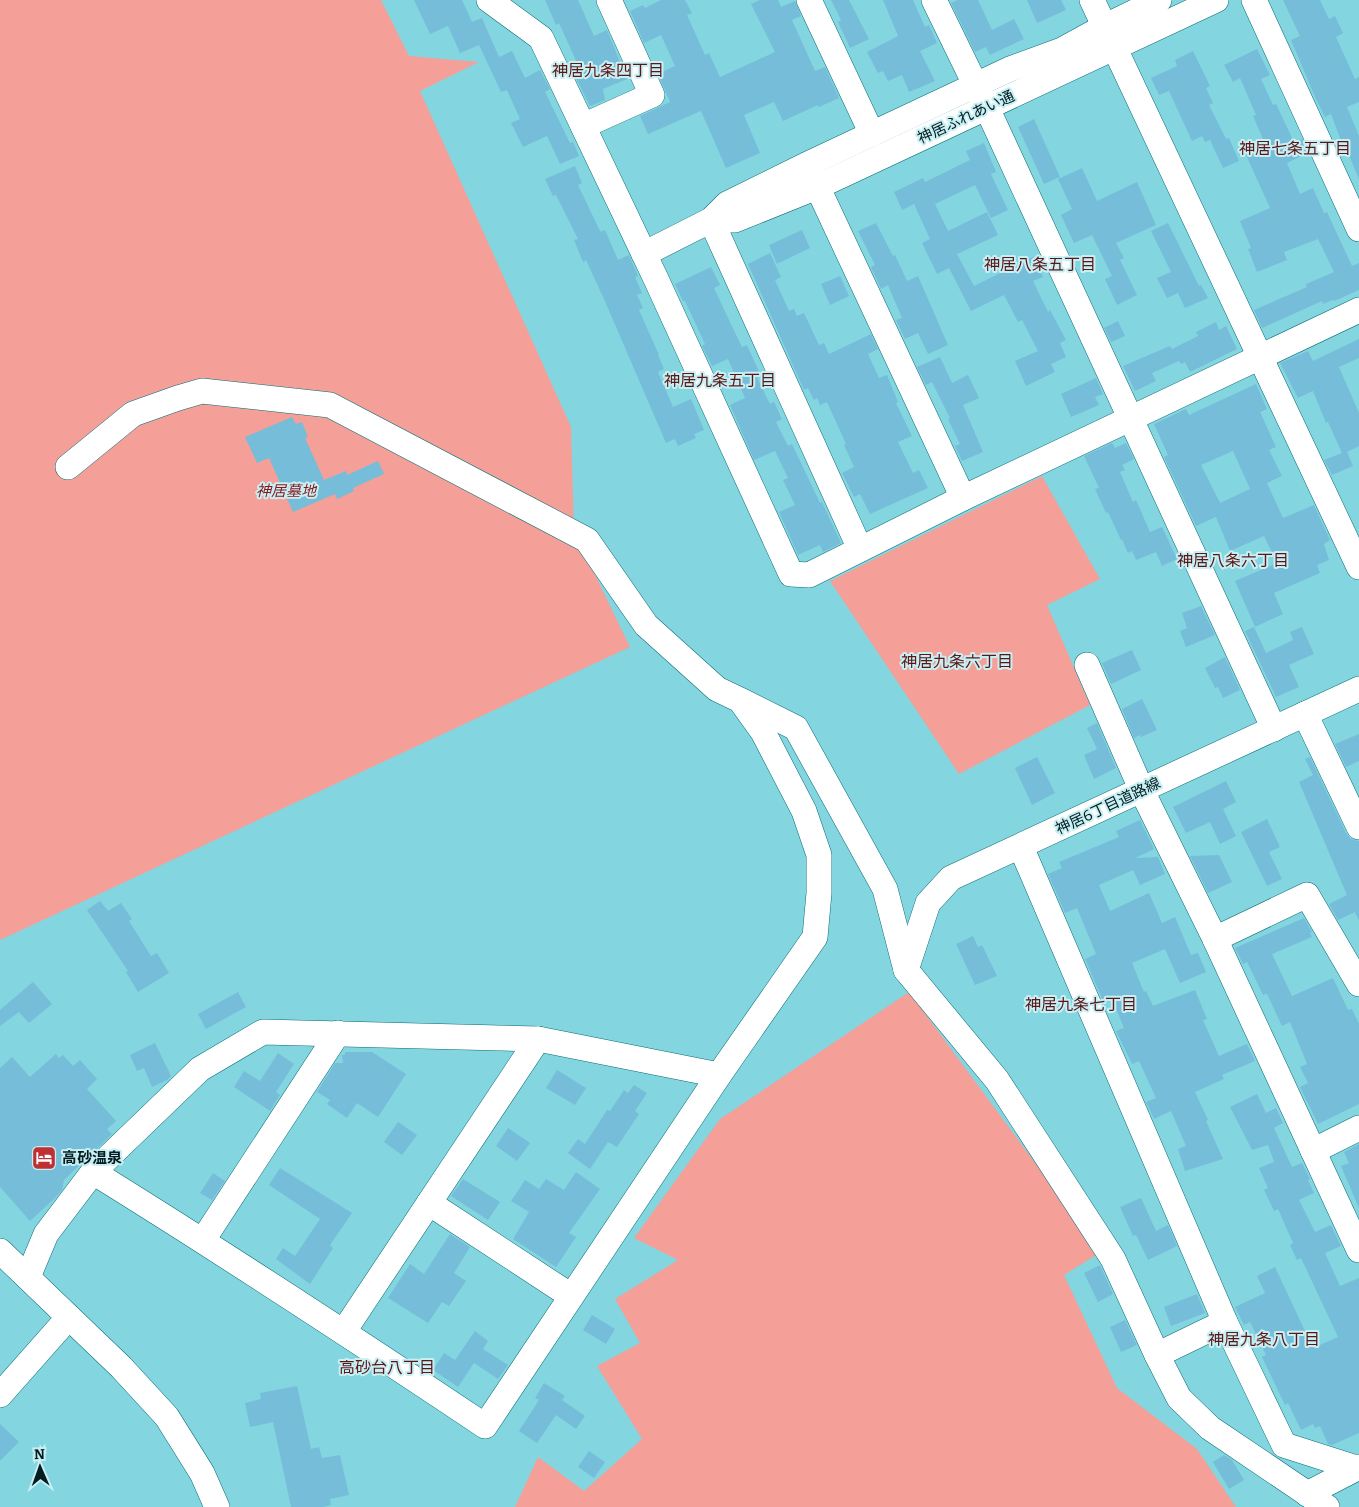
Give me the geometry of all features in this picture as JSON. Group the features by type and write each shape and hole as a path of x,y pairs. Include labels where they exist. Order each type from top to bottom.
{"street":[{"path":"489,0 541,38 644,254 791,574 809,575 1130,418 1359,310"},
{"path":"583,126 652,95 609,0"},
{"path":"809,0 872,134"},
{"path":"934,0 1274,729"},
{"path":"1092,0 1359,567"},
{"name":"神居ふれあい通","path":"644,254 711,220 727,204 806,165 1010,69 1062,50 1159,0"},
{"name":"神居ふれあい通","path":"711,220 735,220 817,187 1216,0"},
{"path":"1254,0 1359,229"},
{"path":"806,165 964,498"},
{"path":"711,220 860,549"},
{"path":"68,467 133,414 202,391 330,405 587,540 646,625 717,689 796,728 885,889 906,970 997,1080 1113,1259 1179,1398 1210,1428 1317,1500 1358,1468"},
{"path":"1087,665 1142,791 1215,939 1359,1250"},
{"name":"神居6丁目道路線","path":"906,970 928,902 951,878 1359,689"},
{"path":"93,1172 344,1331 485,1426 719,1075 815,936 820,893 819,855 804,811 763,732 740,700"},
{"path":"1305,714 1359,827"},
{"path":"1021,847 1225,1322 1284,1446 1358,1468"},
{"path":"1215,939 1307,896 1359,984"},
{"path":"28,1277 46,1234 93,1172 200,1069 263,1032 538,1039 719,1075"},
{"path":"203,1240 338,1033"},
{"path":"344,1331 538,1039"},
{"path":"1313,1151 1359,1128"},
{"path":"429,1203 571,1296"},
{"path":"0,1251 121,1367 167,1417 202,1473 217,1507"},
{"path":"0,1395 69,1317"},
{"path":"1157,1355 1225,1322"}],"green space":[{"name":"神居墓地","path":"0,0 381,0 409,56 479,62 420,91 571,427 574,531 630,647 0,940"},
{"path":"1042,476 1100,579 1047,605 1090,705 959,774 830,581"},
{"path":"909,992 1101,1252 1064,1275 1117,1388 1197,1449 1236,1507 515,1507 538,1457 584,1491 642,1439 597,1366 640,1343 615,1299 678,1260 634,1238 720,1119"}],"building":[{"path":"414,0 462,0 472,22 482,18 499,57 512,51 525,78 540,70 550,89 545,92 570,143 573,142 579,156 560,164 547,136 523,147 511,123 520,119 507,90 501,92 479,45 460,53 448,26 430,34"},
{"path":"545,0 578,0 594,36 607,30 627,79 603,89 605,100 590,106 571,68 578,65 559,23 556,25"},
{"path":"661,0 685,0 692,13 687,15 705,55 709,53 720,77 775,52 751,4 760,0 778,0 781,7 795,1 801,16 792,20 815,71 825,67 839,98 819,107 818,105 783,121 774,102 744,115 760,153 726,168 701,111 648,134 640,116 670,102 658,74 675,66 661,35 644,43 630,11 643,5 645,8"},
{"path":"831,0 849,0 869,39 850,48 838,22 841,20"},
{"path":"883,0 913,0 925,27 929,25 937,43 920,51 935,81 909,92 902,75 888,81 883,71 878,73 867,52 898,36"},
{"path":"958,0 978,0 992,30 1014,19 1024,39 990,55 986,47 975,52 951,3"},
{"path":"1027,0 1061,0 1066,10 1037,23"},
{"path":"1283,0 1320,0 1329,19 1335,16 1343,33 1336,37 1355,79 1359,77 1359,102 1347,107 1359,136 1359,179 1348,153 1341,156 1335,143 1341,141 1331,114 1325,117 1316,99 1291,40 1300,36"},
{"path":"1257,49 1270,75 1261,79 1273,105 1276,104 1294,142 1302,139 1308,153 1287,163 1300,194 1313,188 1324,213 1327,212 1352,266 1359,263 1359,290 1334,301 1323,304 1322,301 1262,328 1254,310 1307,287 1306,284 1334,272 1318,239 1284,252 1287,260 1257,272 1248,249 1251,248 1240,221 1270,208 1246,155 1266,146 1253,116 1256,115 1240,78 1233,82 1224,65"},
{"path":"1193,51 1210,86 1206,88 1213,103 1209,105 1226,139 1229,138 1239,161 1223,168 1210,140 1205,142 1202,136 1192,141 1169,91 1159,95 1151,78 1177,66 1175,60"},
{"path":"1034,119 1060,177 1044,184 1018,127"},
{"path":"984,143 996,172 991,174 1008,210 991,218 975,185 935,204 948,231 987,212 998,235 957,254 974,286 1033,257 1043,277 1033,281 1048,312 1050,310 1066,340 1060,343 1066,357 1051,364 1055,372 1026,386 1015,361 1038,351 1022,320 1018,322 1004,295 971,311 949,268 937,274 922,243 930,239 914,204 902,210 894,192 923,178 925,182 970,160 966,151"},
{"path":"575,166 582,183 578,185 599,229 601,232 605,230 618,260 629,255 638,276 635,277 642,293 637,295 643,308 639,310 664,369 658,372 673,407 691,399 704,430 694,434 696,438 678,446 675,439 666,443 604,299 586,260 583,262 574,240 578,239 556,195 553,196 545,179"},
{"path":"1082,168 1097,201 1137,182 1156,225 1116,243 1124,258 1120,260 1137,295 1117,305 1105,279 1112,276 1092,235 1074,243 1061,215 1072,209 1058,179"},
{"path":"876,223 893,256 895,255 907,281 918,276 948,345 928,354 918,333 905,339 896,320 902,318 888,285 881,289 871,267 875,265 858,231"},
{"path":"1168,223 1199,286 1201,285 1208,298 1185,308 1178,293 1167,298 1157,278 1171,272 1151,231"},
{"path":"802,230 810,248 777,264 769,245"},
{"path":"770,253 781,277 775,280 789,311 794,309 797,316 804,313 819,345 824,343 829,354 871,334 878,349 868,354 879,378 887,375 898,402 896,403 912,436 898,442 913,473 919,470 928,488 870,514 860,494 854,497 842,473 854,467 827,402 820,405 817,398 814,400 808,388 804,390 748,264"},
{"path":"711,267 720,285 714,288 742,347 747,345 761,376 757,378 770,404 774,402 782,419 776,422 788,446 792,444 841,543 823,552 820,545 798,555 779,512 795,505 783,480 788,478 775,451 754,460 730,405 745,398 728,359 712,366 702,346 705,344 675,284"},
{"path":"840,276 849,296 830,305 821,284"},
{"path":"1118,321 1125,336 1111,342 1104,328"},
{"path":"1216,322 1219,330 1226,326 1237,349 1190,372 1185,362 1181,364 1179,361 1152,373 1156,381 1135,391 1123,366 1170,346 1172,349 1198,336 1196,332"},
{"path":"1359,339 1359,358 1339,367 1359,413 1359,446 1347,452 1353,466 1332,475 1324,460 1342,453 1328,422 1326,423 1313,391 1298,398 1280,363 1308,351 1313,361"},
{"path":"940,357 952,383 968,375 979,398 963,405 983,452 962,461 955,446 960,444 948,419 950,418 932,382 926,385 917,367"},
{"path":"1096,378 1103,394 1095,397 1099,405 1071,417 1061,394"},
{"path":"1256,384 1267,409 1260,412 1276,447 1269,450 1282,476 1267,483 1283,518 1314,505 1330,540 1324,544 1329,560 1317,565 1320,573 1274,593 1283,614 1255,627 1235,581 1277,563 1264,536 1230,551 1216,517 1196,526 1164,457 1168,455 1154,424 1186,409 1189,415","holes":["1233,451 1250,489 1220,503 1201,465"]},
{"path":"292,417 296,424 302,422 308,437 305,438 324,480 346,471 347,475 378,461 384,474 353,488 354,491 337,499 335,494 293,512 269,458 257,463 245,437"},
{"path":"1112,443 1115,448 1126,443 1134,459 1122,465 1125,470 1120,472 1133,502 1136,500 1150,532 1162,527 1177,559 1162,566 1156,552 1136,560 1132,551 1128,553 1095,489 1099,488 1084,456"},
{"path":"1201,606 1215,635 1186,647 1180,631 1187,628 1182,613"},
{"path":"1254,627 1266,653 1293,640 1290,632 1302,627 1314,654 1289,665 1299,687 1276,697 1245,631"},
{"path":"1132,650 1141,670 1111,684 1102,663"},
{"path":"1225,657 1240,690 1223,698 1218,687 1215,688 1205,668"},
{"path":"1142,699 1157,730 1134,738 1122,709"},
{"path":"1097,723 1116,768 1094,779 1084,755 1097,749 1087,728"},
{"path":"1359,734 1359,761 1346,767 1335,744"},
{"path":"1037,757 1055,793 1032,805 1015,768"},
{"path":"1310,757 1346,833 1351,839 1359,841 1359,921 1355,912 1338,920 1329,904 1347,895 1299,782 1313,775 1305,759"},
{"path":"1226,781 1236,802 1223,809 1236,836 1220,844 1210,822 1186,833 1173,807"},
{"path":"1267,819 1280,847 1269,852 1282,879 1267,886 1241,832"},
{"path":"1140,820 1154,849 1135,858 1158,857 1165,874 1140,885 1133,870 1099,885 1110,911 1149,893 1162,923 1175,917 1191,955 1198,953 1206,972 1180,983 1165,949 1132,963 1144,992 1146,991 1153,1006 1195,990 1207,1019 1203,1020 1219,1056 1247,1044 1255,1061 1222,1075 1224,1079 1195,1092 1223,1159 1185,1171 1178,1149 1186,1146 1171,1111 1154,1119 1146,1102 1156,1098 1139,1061 1132,1064 1116,1031 1124,1028 1112,999 1104,1003 1085,959 1096,954 1077,908 1065,913 1048,874 1062,868 1059,862 1119,837 1116,831"},
{"path":"1219,855 1232,882 1208,893 1190,856"},
{"path":"100,901 108,911 121,903 132,919 129,921 151,956 157,953 169,973 138,992 126,972 128,971 87,910"},
{"path":"1304,918 1312,932 1310,933 1312,937 1272,954 1292,996 1333,978 1348,1010 1352,1009 1359,1024 1359,1104 1318,1124 1300,1087 1308,1083 1300,1067 1307,1064 1290,1022 1282,1026 1267,994 1263,995 1247,962 1243,964 1235,948"},
{"path":"973,936 978,947 982,945 997,976 975,985 956,944"},
{"path":"33,982 52,1004 29,1023 19,1012 0,1026 0,1010"},
{"path":"238,992 246,1007 206,1029 198,1014"},
{"path":"155,1043 171,1076 152,1087 144,1068 137,1071 130,1055"},
{"path":"345,1052 372,1052 406,1074 378,1117 357,1103 347,1118 327,1104 330,1100 317,1092 335,1063 343,1063 342,1055 345,1055"},
{"path":"278,1053 294,1064 276,1092 280,1095 270,1111 234,1087 244,1071 260,1081"},
{"name":"高砂温泉","path":"56,1054 59,1058 63,1055 73,1066 80,1060 97,1079 87,1089 116,1121 107,1129 112,1134 64,1180 62,1190 30,1221 0,1187 0,1068 12,1057 30,1077"},
{"path":"557,1070 586,1088 575,1105 546,1088"},
{"path":"634,1085 647,1093 635,1111 639,1114 617,1147 608,1142 590,1169 568,1153 578,1139 585,1144 607,1110 610,1111 624,1090 628,1093"},
{"path":"1257,1094 1266,1113 1276,1108 1283,1123 1274,1128 1292,1167 1302,1163 1310,1179 1308,1180 1314,1193 1299,1200 1315,1232 1331,1225 1341,1246 1325,1253 1340,1286 1359,1278 1359,1433 1332,1445 1328,1444 1320,1426 1315,1428 1313,1424 1301,1430 1288,1403 1285,1405 1262,1357 1266,1355 1250,1322 1244,1325 1235,1307 1265,1293 1257,1276 1275,1267 1313,1348 1338,1337 1301,1258 1297,1260 1290,1245 1293,1243 1278,1209 1274,1211 1264,1190 1268,1188 1259,1168 1274,1162 1268,1145 1252,1150 1230,1107"},
{"path":"398,1122 417,1135 402,1155 384,1142"},
{"path":"508,1128 530,1143 517,1161 496,1146"},
{"path":"1359,1144 1359,1208 1341,1166 1349,1163 1344,1152"},
{"path":"280,1168 352,1213 330,1245 333,1248 310,1284 276,1259 283,1248 295,1256 320,1219 269,1185"},
{"path":"576,1172 600,1189 569,1233 576,1237 556,1267 513,1239 529,1212 511,1201 525,1180 539,1189 546,1179 564,1190"},
{"path":"213,1173 225,1181 212,1200 200,1193"},
{"path":"463,1179 500,1202 488,1220 451,1196"},
{"path":"1141,1198 1156,1231 1168,1225 1177,1246 1148,1260 1136,1235 1133,1236 1120,1207"},
{"path":"450,1234 470,1247 454,1273 466,1281 449,1306 442,1302 428,1323 388,1298 410,1264 424,1274"},
{"path":"1100,1265 1113,1294 1098,1302 1084,1273"},
{"path":"1197,1294 1205,1313 1171,1326 1164,1307"},
{"path":"592,1315 615,1329 606,1344 583,1330"},
{"path":"1125,1320 1137,1345 1121,1352 1110,1327"},
{"path":"475,1331 488,1341 483,1349 508,1365 498,1379 474,1363 458,1387 433,1370 444,1353 455,1360"},
{"path":"544,1383 565,1396 562,1400 585,1416 576,1429 556,1415 537,1443 519,1431 539,1400 535,1398"},
{"path":"297,1386 311,1449 319,1447 322,1458 340,1455 349,1495 330,1499 331,1505 323,1507 291,1507 273,1422 250,1427 245,1403 261,1399 260,1393"},
{"path":"0,1424 19,1442 0,1461"},
{"path":"589,1451 605,1462 594,1478 578,1467"},
{"path":"1224,1455 1232,1460 1244,1480 1229,1489 1213,1462"}],"place":[{"name":"高砂温泉","path":"44,1158"}],"district":[{"name":"神居九条四丁目","path":"608,70"},
{"name":"神居七条五丁目","path":"1295,148"},
{"name":"神居八条五丁目","path":"1040,264"},
{"name":"神居九条五丁目","path":"720,380"},
{"name":"神居八条六丁目","path":"1233,560"},
{"name":"神居九条六丁目","path":"957,661"},
{"name":"神居九条七丁目","path":"1081,1004"},
{"name":"神居九条八丁目","path":"1264,1339"},
{"name":"高砂台八丁目","path":"387,1367"}]}
